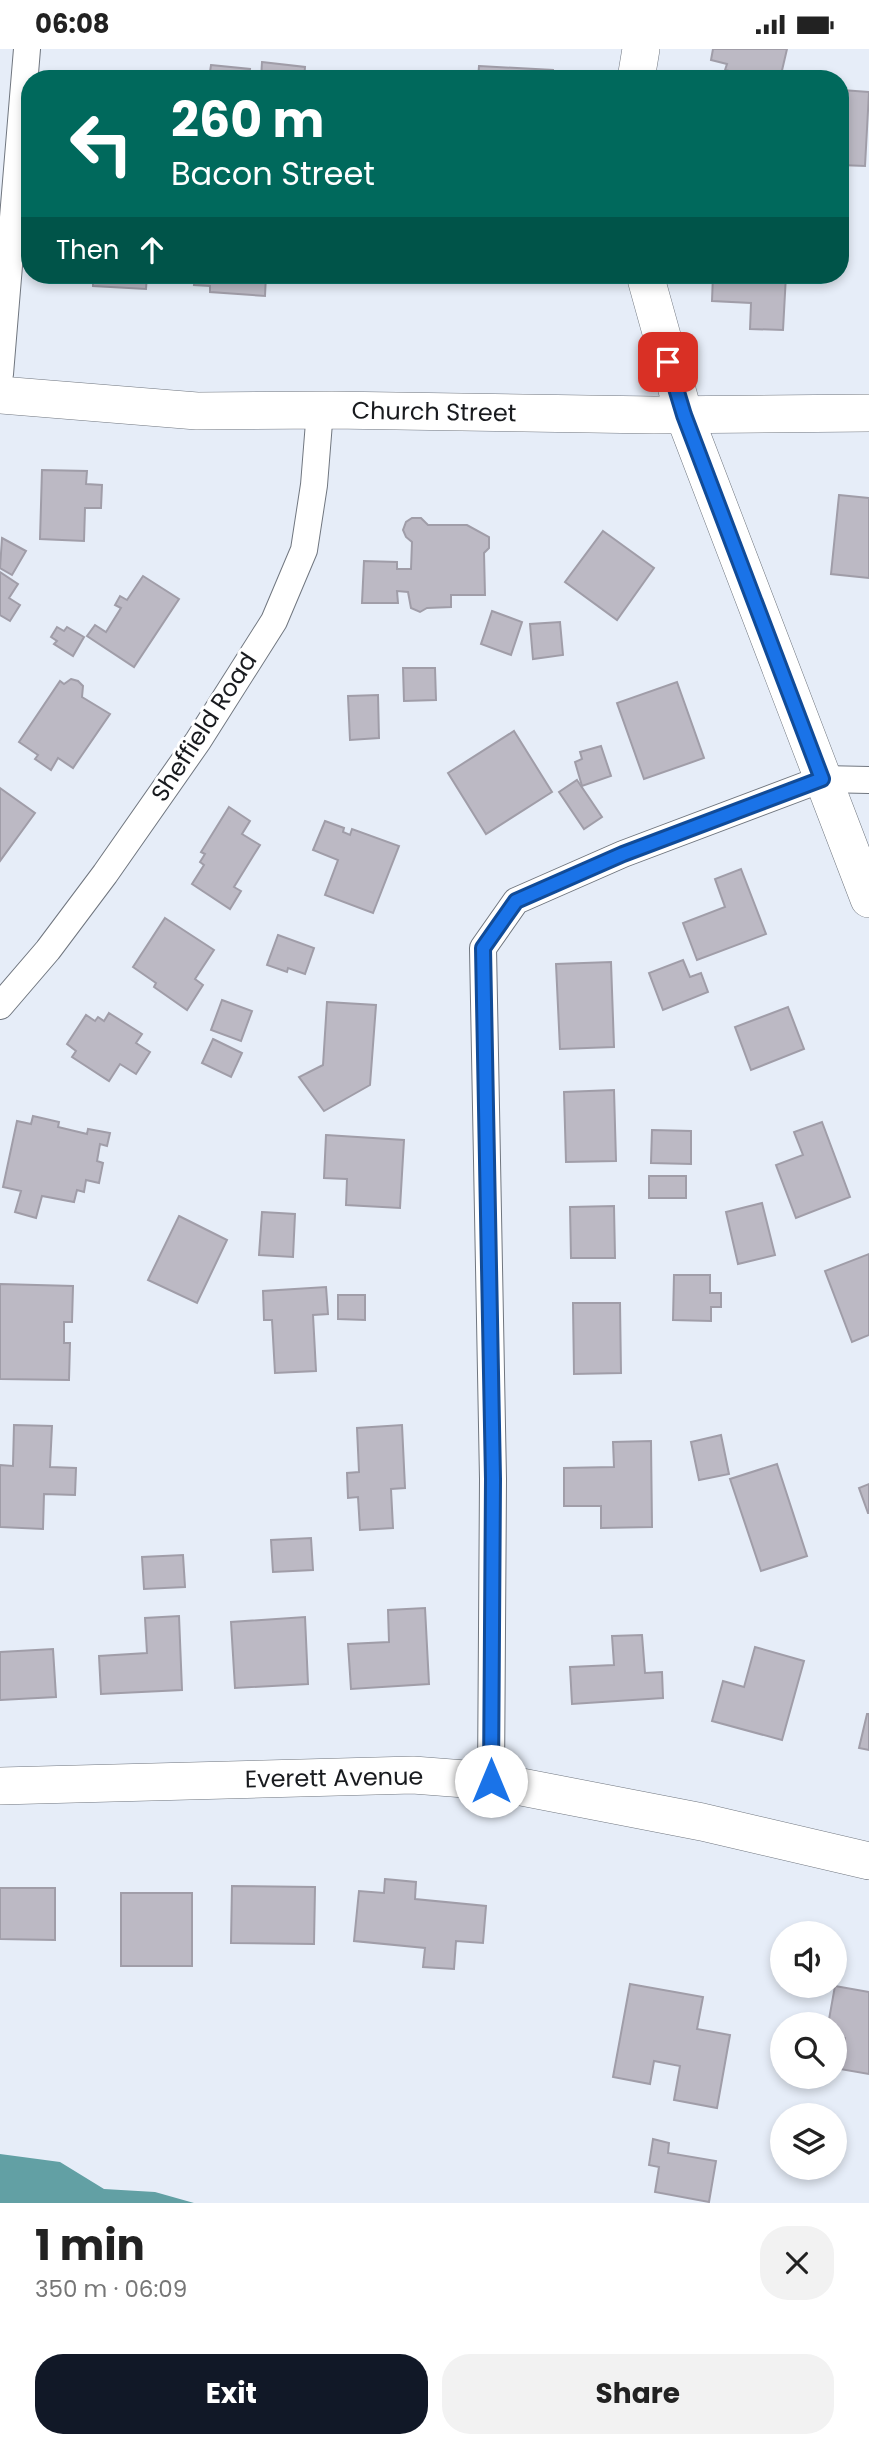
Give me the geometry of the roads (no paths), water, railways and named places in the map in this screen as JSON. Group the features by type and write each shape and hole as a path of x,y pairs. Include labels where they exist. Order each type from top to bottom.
{"street":[{"path":"25,70 27,49"},
{"path":"638,70 641,49"},
{"path":"0,374 21,121"},
{"path":"648,284 684,415 869,898"},
{"name":"Church Street","path":"0,395 197,411 869,414"},
{"name":"Sheffield Road","path":"0,1006 48,950 105,874 198,741 274,621 304,550 314,485 320,410"},
{"path":"491,1781 493,1479 483,948 516,901 623,854 822,779 869,780"},
{"name":"Everett Avenue","path":"0,1786 413,1775 491,1781 702,1822 869,1861"}],"water":[{"path":"0,2154 60,2162 104,2189 155,2192 194,2203 0,2203"}]}
